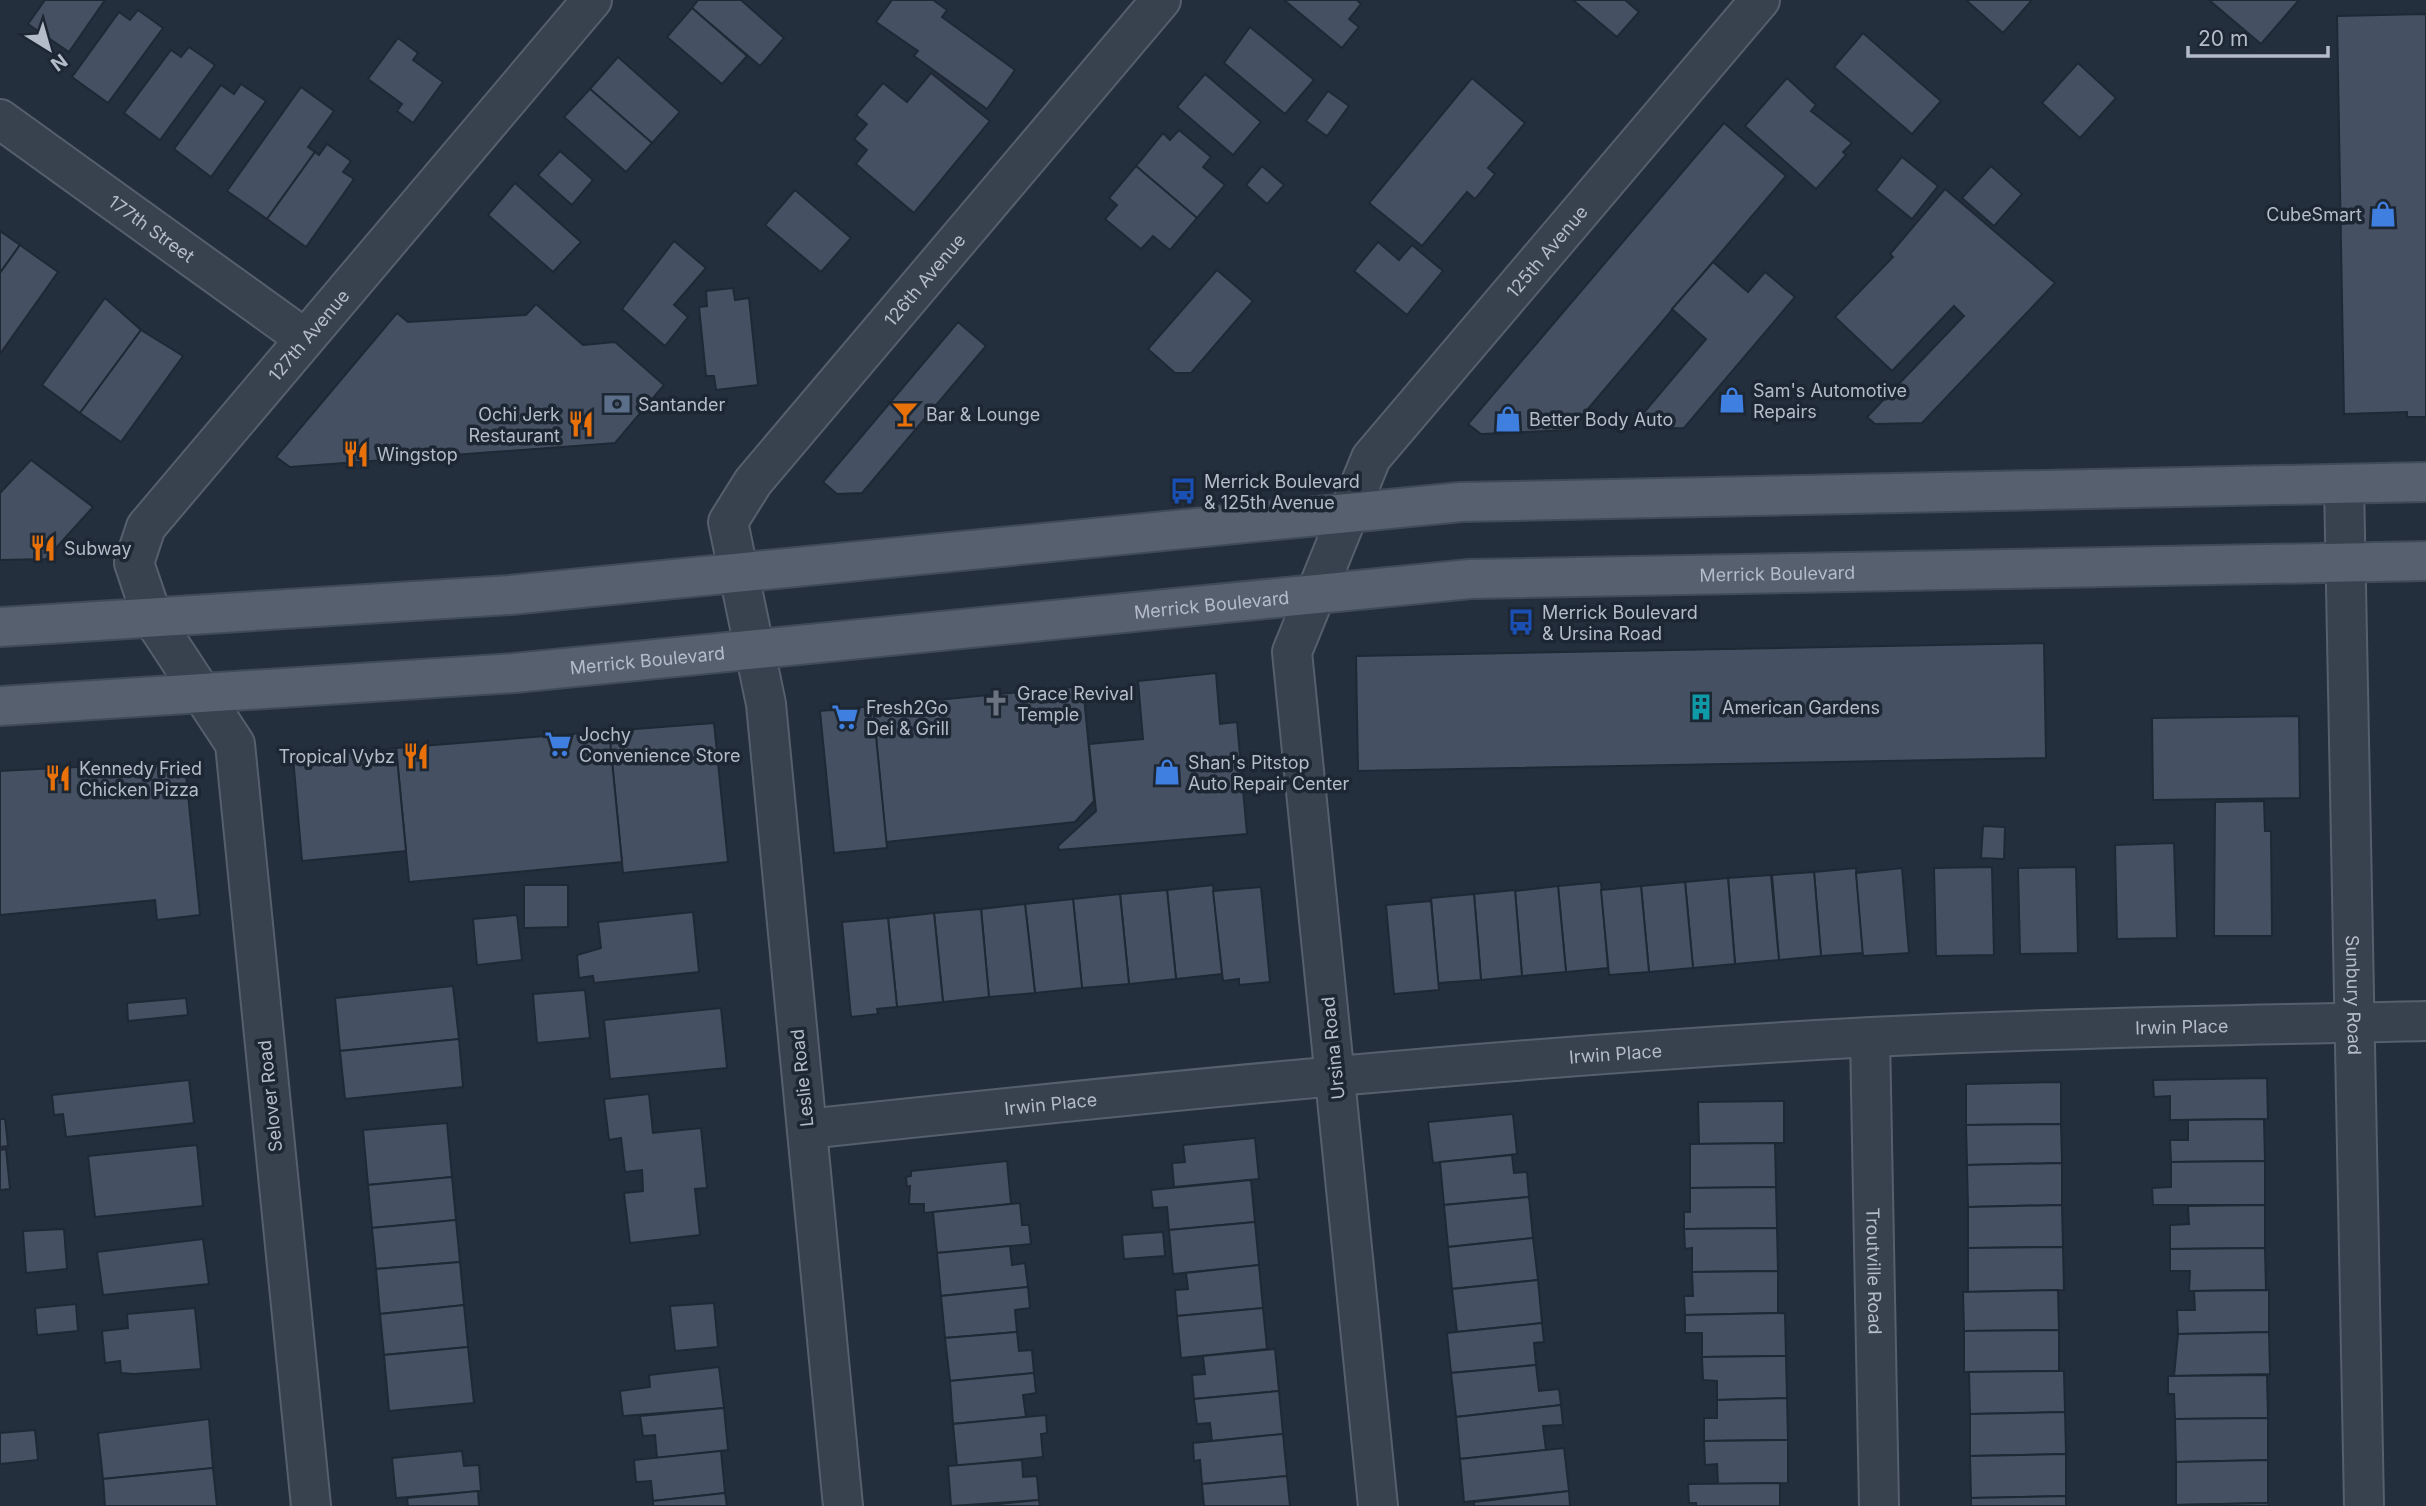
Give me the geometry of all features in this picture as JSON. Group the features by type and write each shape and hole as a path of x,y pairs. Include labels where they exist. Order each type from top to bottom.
{"main road":[{"path":"0,627 510,596 1461,502 1595,497 2426,482"},
{"name":"Merrick Boulevard","path":"0,706 514,673 1315,593 1516,577 2426,561"}],"street":[{"name":"127th Avenue","path":"202,694 153,619 134,563 146,527 592,0"},
{"name":"126th Avenue","path":"755,650 728,522 753,482 1161,0"},
{"name":"125th Avenue","path":"1315,593 1371,458 1759,0"},
{"name":"177th Street","path":"0,119 304,338"},
{"name":"Sunbury Road","path":"2344,484 2357,1022 2364,1506"},
{"name":"Ursina Road","path":"1315,593 1292,652 1378,1506"},
{"name":"Leslie Road","path":"755,650 766,704 843,1506"},
{"name":"Selover Road","path":"202,694 235,744 311,1506"},
{"name":"Irwin Place","path":"807,1129 1336,1077 1614,1053 1870,1037 2112,1027 2426,1021"},
{"name":"Troutville Road","path":"1870,1037 1879,1506"}],"building":[{"path":"45,0 105,0 69,52 28,24"},
{"path":"698,0 741,0 784,38 760,66 692,8"},
{"path":"892,0 933,0 947,10 942,17 1015,70 987,109 914,56 918,51 876,22"},
{"path":"1284,0 1357,0 1361,4 1349,19 1359,27 1342,48"},
{"path":"1573,0 1625,0 1639,12 1617,37"},
{"path":"1966,0 2032,0 2003,33"},
{"path":"2209,0 2299,0 2261,44"},
{"path":"692,8 747,56 722,84 667,37"},
{"path":"138,10 163,28 108,103 72,77 119,12 130,20"},
{"name":"CubeSmart","path":"2426,14 2426,417 2407,417 2407,412 2344,414 2337,16"},
{"path":"1250,27 1314,80 1285,114 1224,63"},
{"path":"1863,33 1941,101 1912,134 1834,67"},
{"path":"398,38 418,53 413,60 443,82 413,123 397,111 402,104 368,79"},
{"path":"189,47 215,65 160,140 124,113 171,50 181,57"},
{"path":"618,57 680,112 652,143 590,89"},
{"path":"2078,63 2116,98 2080,138 2042,103"},
{"path":"931,73 990,121 914,213 856,164 867,150 854,139 867,124 856,115 883,83 907,102"},
{"path":"1205,74 1261,122 1233,155 1177,107"},
{"path":"1472,78 1525,123 1488,168 1495,174 1475,199 1467,192 1422,246 1369,203"},
{"path":"1787,78 1816,105 1811,111 1852,143 1843,152 1846,155 1816,189 1745,126"},
{"path":"241,84 266,101 211,177 174,149 221,85 234,94"},
{"path":"301,87 334,111 308,147 315,152 267,219 227,191"},
{"path":"590,89 652,143 626,172 564,117"},
{"path":"1328,91 1349,106 1327,136 1306,121"},
{"path":"1724,123 1786,176 1570,430 1481,434 1468,424"},
{"path":"1179,130 1211,157 1203,167 1225,185 1197,218 1136,166 1163,133 1170,140"},
{"path":"327,144 351,161 343,172 354,179 306,247 267,219 315,152 319,155"},
{"path":"560,151 593,180 572,205 538,175"},
{"path":"1902,157 1938,186 1912,219 1876,190"},
{"path":"1136,166 1197,218 1170,250 1153,236 1141,249 1105,219 1117,205 1109,198"},
{"path":"1262,166 1284,185 1267,204 1246,185"},
{"path":"1991,166 2022,194 1994,226 1962,198"},
{"path":"515,183 581,242 553,272 488,215"},
{"path":"1945,189 2055,283 1922,423 1875,424 1867,417 1964,316 1954,306 1892,371 1835,317 1893,257 1890,254"},
{"path":"795,190 851,238 821,272 765,225"},
{"path":"0,231 20,245 0,273"},
{"path":"674,241 706,268 674,305 688,317 665,346 622,309"},
{"path":"1378,242 1399,260 1412,245 1443,271 1407,315 1354,271"},
{"path":"20,245 58,272 0,354 0,273"},
{"path":"1713,262 1748,292 1765,272 1795,297 1684,428 1630,429 1706,339 1672,309"},
{"path":"1217,270 1253,301 1191,373 1175,373 1148,349"},
{"path":"733,288 735,300 749,298 758,385 716,390 714,376 706,376 699,307 707,306 706,291"},
{"path":"105,298 141,330 80,413 42,385"},
{"path":"536,304 583,345 615,342 664,385 615,443 290,467 276,457 397,313 408,322 526,315"},
{"name":"Bar & Lounge","path":"958,322 986,346 862,493 837,494 823,482"},
{"path":"141,330 183,356 121,442 80,413"},
{"path":"31,460 93,507 46,559 0,560 0,493"},
{"name":"American Gardens","path":"2044,643 2046,758 1358,771 1356,656"},
{"name":"Shan's Pitstop Auto Repair Center","path":"1216,673 1220,724 1237,722 1247,834 1059,850 1058,846 1096,811 1089,744 1143,739 1138,681"},
{"path":"1083,686 1094,801 1075,822 886,842 873,706"},
{"path":"873,706 887,848 834,853 820,711"},
{"path":"2299,716 2300,798 2153,800 2152,718"},
{"path":"714,723 728,862 623,873 609,731"},
{"path":"609,731 622,862 409,882 396,748"},
{"path":"396,748 406,851 302,861 293,757"},
{"path":"173,762 186,774 200,915 157,920 155,900 0,915 0,771"},
{"path":"2264,801 2265,831 2271,831 2272,936 2214,936 2215,802"},
{"path":"1983,826 2005,827 2004,859 1981,858"},
{"path":"2174,843 2177,938 2117,939 2115,845"},
{"path":"1992,867 1994,955 1936,956 1934,868"},
{"path":"2076,867 2078,953 2020,954 2018,868"},
{"path":"1856,868 1863,953 1821,956 1814,872"},
{"path":"1902,868 1909,953 1863,956 1856,873"},
{"path":"1814,872 1821,956 1779,960 1772,875"},
{"path":"1771,875 1779,960 1735,964 1728,878"},
{"path":"1728,878 1735,964 1693,968 1685,882"},
{"path":"1601,882 1608,968 1566,972 1558,886"},
{"path":"1685,882 1693,968 1649,972 1641,886"},
{"path":"524,885 568,885 568,927 524,928"},
{"path":"1213,885 1222,974 1176,979 1167,890"},
{"path":"1558,886 1566,972 1522,976 1515,891"},
{"path":"1641,886 1649,972 1609,975 1601,890"},
{"path":"1261,887 1270,982 1239,985 1239,979 1223,981 1213,891"},
{"path":"1167,890 1176,979 1129,984 1120,894"},
{"path":"1515,890 1522,976 1481,980 1474,894"},
{"path":"1120,894 1129,984 1082,988 1073,899"},
{"path":"1474,894 1481,980 1438,983 1431,898"},
{"path":"1073,899 1082,988 1035,993 1025,904"},
{"path":"1431,901 1439,990 1394,994 1386,905"},
{"path":"1025,904 1035,993 989,997 981,909"},
{"path":"981,909 989,997 943,1002 934,913"},
{"path":"693,912 699,972 594,983 593,976 579,978 577,955 601,948 598,922"},
{"path":"934,913 943,1002 897,1007 888,918"},
{"path":"517,915 522,960 477,965 473,919"},
{"path":"888,918 897,1007 877,1009 878,1014 851,1017 842,922"},
{"path":"453,986 459,1039 340,1051 335,998"},
{"path":"585,990 590,1038 537,1043 533,994"},
{"path":"186,998 188,1015 128,1021 127,1003"},
{"path":"721,1008 727,1068 610,1079 604,1020"},
{"path":"459,1039 463,1087 345,1099 340,1051"},
{"path":"2267,1078 2268,1119 2170,1120 2170,1096 2154,1097 2153,1080"},
{"path":"189,1080 194,1123 66,1137 63,1114 54,1115 52,1095"},
{"path":"2061,1082 2061,1124 1966,1125 1966,1084"},
{"path":"649,1094 653,1133 701,1128 707,1188 695,1189 700,1235 630,1243 624,1193 643,1191 642,1170 625,1172 621,1138 609,1140 604,1099"},
{"path":"1784,1101 1784,1143 1699,1144 1698,1102"},
{"path":"1513,1114 1517,1154 1433,1163 1428,1122"},
{"path":"0,1119 5,1119 8,1146 0,1147"},
{"path":"2264,1119 2265,1161 2171,1162 2170,1140 2188,1140 2188,1120"},
{"path":"447,1123 452,1177 368,1185 363,1130"},
{"path":"2061,1124 2062,1163 1967,1165 1966,1125"},
{"path":"1255,1138 1259,1179 1174,1187 1172,1163 1185,1162 1183,1145"},
{"path":"1775,1143 1776,1187 1690,1188 1690,1144"},
{"path":"197,1145 203,1206 95,1217 88,1156"},
{"path":"6,1149 10,1189 0,1190 0,1150"},
{"path":"1512,1155 1514,1173 1527,1172 1529,1197 1444,1205 1440,1162"},
{"path":"1007,1161 1011,1204 924,1213 924,1204 909,1204 910,1186 907,1187 906,1177 911,1176 911,1171"},
{"path":"2265,1161 2265,1205 2153,1205 2152,1188 2171,1187 2171,1162"},
{"path":"2062,1163 2062,1205 1968,1207 1967,1165"},
{"path":"452,1177 456,1220 372,1228 368,1185"},
{"path":"1251,1180 1255,1222 1169,1230 1167,1207 1153,1208 1151,1190"},
{"path":"1776,1187 1777,1228 1684,1229 1684,1212 1690,1212 1690,1188"},
{"path":"1529,1197 1533,1238 1448,1247 1444,1205"},
{"path":"1020,1203 1022,1225 1029,1225 1031,1244 937,1253 933,1212"},
{"path":"2062,1205 2063,1247 1968,1248 1968,1207"},
{"path":"2265,1205 2265,1248 2170,1249 2170,1225 2189,1224 2188,1206"},
{"path":"456,1220 460,1262 376,1269 372,1228"},
{"path":"1255,1222 1259,1265 1173,1274 1169,1230"},
{"path":"1777,1228 1778,1271 1692,1272 1692,1248 1685,1249 1684,1229"},
{"path":"64,1229 67,1269 26,1273 23,1231"},
{"path":"1163,1232 1165,1256 1124,1259 1122,1235"},
{"path":"1533,1238 1538,1280 1452,1289 1448,1247"},
{"path":"203,1239 209,1284 103,1295 97,1252"},
{"path":"1010,1246 1012,1265 1025,1263 1028,1287 941,1296 937,1253"},
{"path":"2063,1247 2064,1290 1968,1292 1968,1248"},
{"path":"2265,1248 2266,1290 2189,1291 2190,1271 2170,1271 2170,1249"},
{"path":"460,1262 464,1305 380,1314 376,1269"},
{"path":"1259,1265 1263,1308 1177,1316 1175,1290 1188,1289 1186,1273"},
{"path":"1778,1271 1778,1313 1685,1315 1684,1296 1693,1296 1692,1272"},
{"path":"1538,1280 1542,1323 1457,1332 1452,1289"},
{"path":"1028,1287 1030,1308 1015,1310 1017,1332 945,1338 941,1296"},
{"path":"2058,1290 2059,1330 1964,1331 1963,1292"},
{"path":"2269,1290 2269,1332 2178,1334 2177,1310 2195,1310 2194,1291"},
{"path":"714,1303 718,1347 675,1351 670,1306"},
{"path":"76,1304 78,1331 37,1335 35,1308"},
{"path":"464,1305 468,1347 384,1355 380,1314"},
{"path":"195,1308 201,1369 134,1374 121,1373 120,1361 105,1363 102,1331 128,1328 127,1314"},
{"path":"1263,1308 1267,1349 1181,1358 1177,1316"},
{"path":"1785,1313 1786,1356 1702,1357 1702,1333 1685,1333 1685,1315"},
{"path":"1542,1323 1544,1342 1534,1343 1536,1365 1451,1373 1447,1333"},
{"path":"2059,1330 2059,1371 1964,1372 1964,1331"},
{"path":"1017,1332 1019,1351 1032,1350 1034,1373 950,1381 945,1338"},
{"path":"2269,1332 2270,1374 2174,1376 2178,1334"},
{"path":"468,1347 474,1403 389,1411 384,1355"},
{"path":"1275,1349 1279,1391 1194,1399 1192,1375 1205,1374 1203,1356"},
{"path":"1786,1356 1787,1398 1717,1400 1717,1381 1703,1380 1702,1357"},
{"path":"1536,1365 1539,1391 1559,1389 1561,1405 1456,1417 1451,1373"},
{"path":"719,1367 724,1408 623,1416 620,1391 650,1387 649,1375"},
{"path":"2064,1371 2065,1412 1970,1414 1969,1372"},
{"path":"1034,1373 1036,1393 1023,1395 1026,1417 953,1424 950,1381"},
{"path":"2267,1375 2268,1418 2175,1419 2174,1394 2168,1394 2168,1376"},
{"path":"1279,1391 1283,1434 1212,1441 1210,1423 1197,1424 1194,1399"},
{"path":"1787,1398 1788,1440 1704,1441 1704,1418 1717,1418 1717,1400"},
{"path":"1561,1405 1563,1425 1543,1426 1546,1450 1460,1459 1456,1417"},
{"path":"724,1408 728,1450 657,1458 655,1435 643,1436 640,1416"},
{"path":"2065,1412 2066,1454 1970,1456 1970,1414"},
{"path":"1046,1415 1047,1433 1041,1434 1043,1457 957,1466 953,1424"},
{"path":"2268,1418 2268,1460 2176,1462 2175,1419"},
{"path":"209,1419 213,1468 103,1479 98,1433"},
{"path":"35,1430 38,1460 0,1464 0,1433"},
{"path":"1283,1434 1287,1476 1202,1484 1200,1460 1194,1461 1193,1443"},
{"path":"1788,1440 1788,1483 1718,1484 1717,1464 1705,1465 1704,1441"},
{"path":"1564,1448 1569,1491 1464,1502 1460,1459"},
{"path":"462,1451 464,1466 479,1465 481,1491 396,1498 392,1458"},
{"path":"721,1451 725,1493 653,1501 651,1481 636,1482 634,1460"},
{"path":"2066,1454 2066,1496 1971,1498 1970,1456"},
{"path":"1022,1460 1023,1477 1037,1476 1039,1500 951,1506 948,1466"},
{"path":"2268,1460 2268,1503 2176,1505 2176,1462"},
{"path":"213,1468 217,1506 105,1506 103,1479"},
{"path":"1287,1476 1290,1506 1204,1506 1202,1484"},
{"path":"1780,1483 1780,1506 1696,1506 1696,1503 1689,1503 1688,1484"},
{"path":"478,1491 479,1506 408,1506 407,1498"},
{"path":"1569,1491 1570,1506 1474,1506 1474,1502"},
{"path":"725,1493 727,1506 653,1506 653,1501"},
{"path":"2066,1496 2066,1506 1971,1506 1971,1498"},
{"path":"1039,1500 1040,1506 979,1506"},
{"path":"2268,1503 2269,1506 2176,1506 2176,1505"}],"place":[{"name":"CubeSmart","path":"2383,214"},
{"name":"Sam's Automotive Repairs","path":"1732,400"},
{"name":"Santander","path":"617,404"},
{"name":"Bar & Lounge","path":"905,414"},
{"name":"Better Body Auto","path":"1508,419"},
{"name":"Ochi Jerk Restaurant","path":"581,424"},
{"name":"Wingstop","path":"356,454"},
{"name":"Merrick Boulevard & 125th Avenue","path":"1183,491"},
{"name":"Subway","path":"43,548"},
{"name":"Merrick Boulevard & Ursina Road","path":"1521,622"},
{"name":"Grace Revival Temple","path":"996,703"},
{"name":"American Gardens","path":"1701,707"},
{"name":"Fresh2Go Dei & Grill","path":"845,717"},
{"name":"Jochy Convenience Store","path":"558,744"},
{"name":"Tropical Vybz","path":"416,756"},
{"name":"Shan's Pitstop Auto Repair Center","path":"1167,772"},
{"name":"Kennedy Fried Chicken Pizza","path":"58,778"}]}
